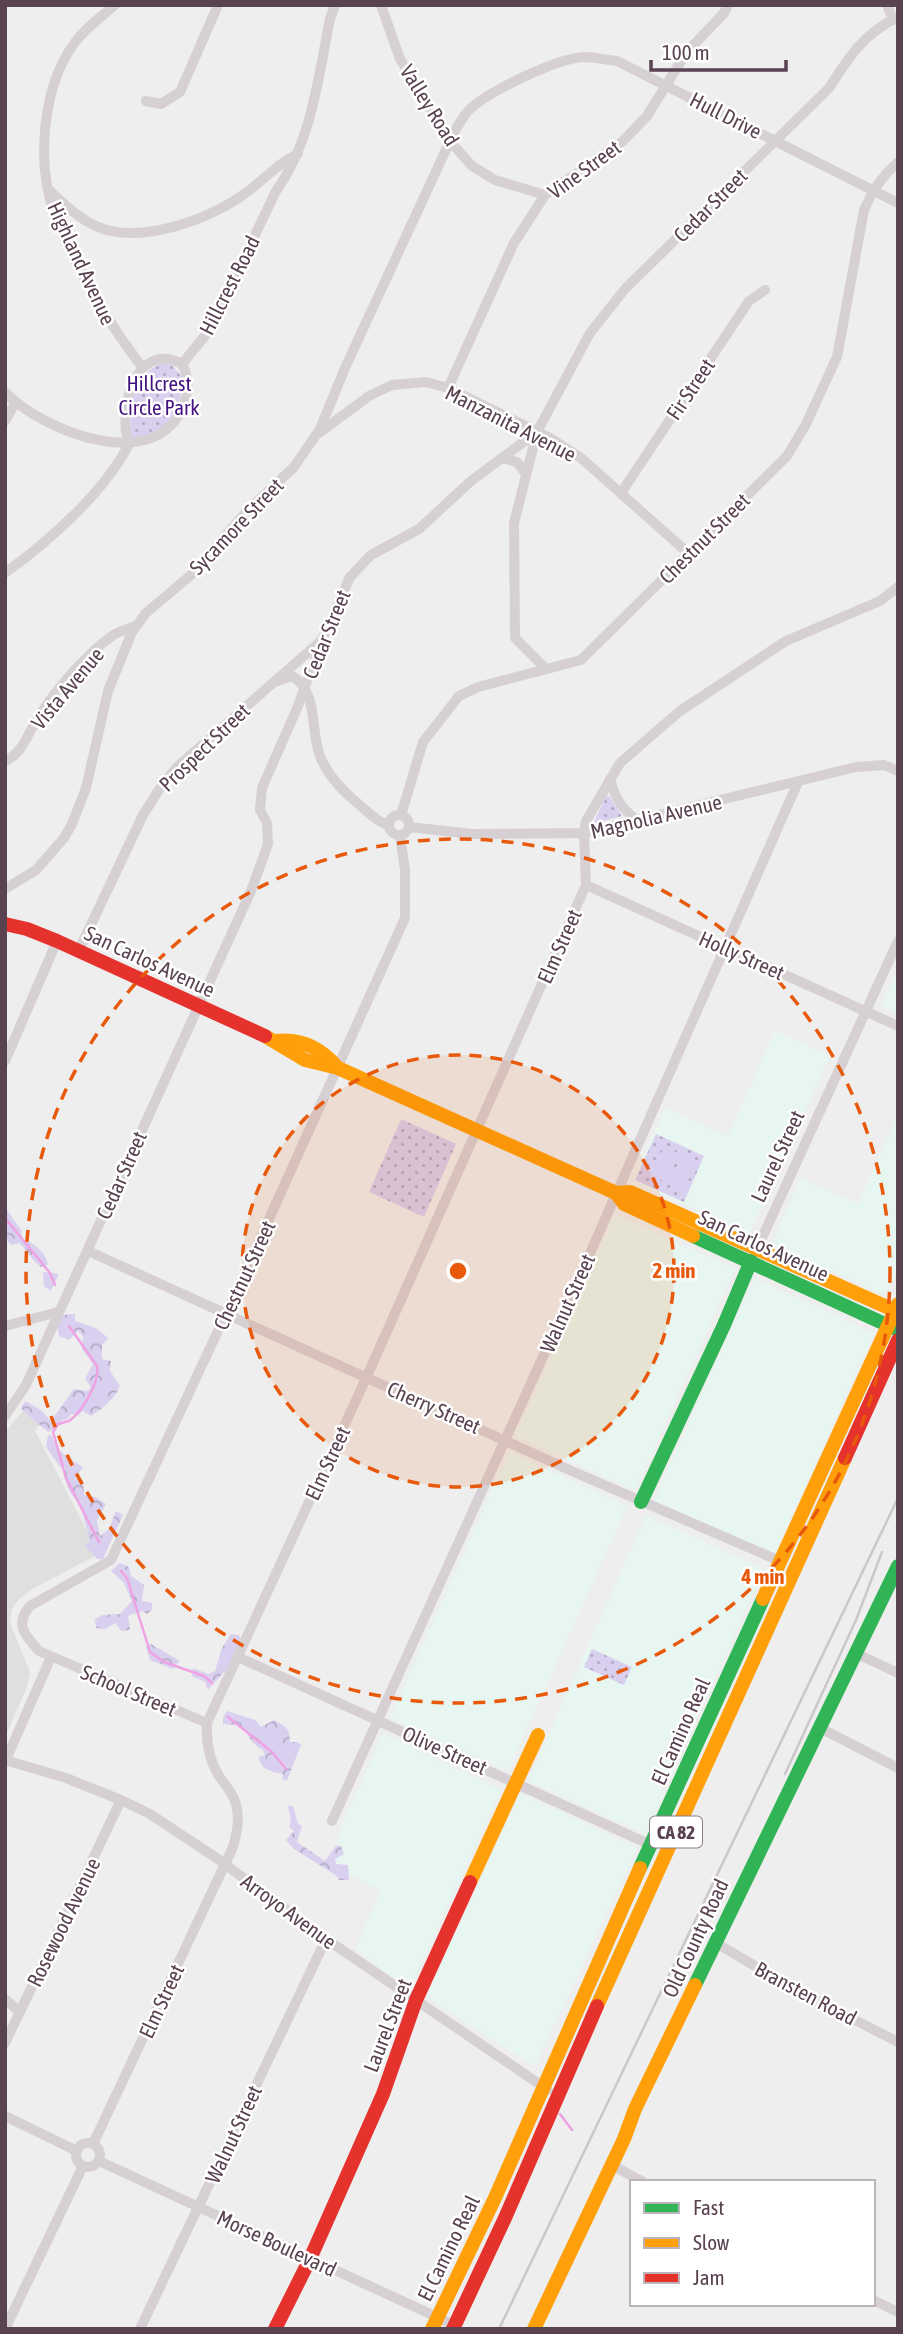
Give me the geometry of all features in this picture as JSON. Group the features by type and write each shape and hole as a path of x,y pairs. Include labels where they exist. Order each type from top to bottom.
{"main road":[{"name":"San Carlos Avenue","path":"5,924 57,941 275,1041 285,1050 324,1067 338,1068 477,1130 615,1194 624,1204 897,1309"},
{"name":"San Carlos Avenue","path":"753,1255 893,1328"},
{"name":"Laurel Street","path":"641,1502 724,1325 753,1255"},
{"name":"El Camino Real","path":"435,2323 494,2200 541,2087 858,1387 893,1328 897,1309"},
{"name":"El Camino Real","path":"454,2327 898,1340"},
{"path":"780,1561 794,1571"},
{"name":"Old County Road","path":"534,2329 612,2165 635,2109 898,1566"},
{"name":"Laurel Street","path":"275,2329 310,2259 383,2094 416,2000 538,1735"},
{"path":"639,1914 638,1898 656,1860 656,1853 651,1845"}],"street":[{"name":"Highland Avenue","path":"115,5 80,36 58,71 51,90 45,131 45,157 48,190 54,214 113,330 142,368"},
{"path":"146,101 161,104 180,92 218,5"},
{"name":"Hillcrest Road","path":"182,364 209,331 276,191 290,172 298,154 311,112 335,5"},
{"name":"Valley Road","path":"381,5 400,59 450,141 472,166 495,180 545,195"},
{"name":"Vine Street","path":"448,388 514,243 545,195 622,141 647,116 685,53 724,13 728,5"},
{"path":"887,5 895,18"},
{"name":"Cedar Street","path":"5,1416 26,1385 251,891 268,844 267,823 260,810 262,788 345,586 361,563 419,529 471,481 537,432 590,333 617,300 829,88 852,52 870,34 895,18"},
{"name":"Hull Drive","path":"450,141 459,122 471,108 488,96 562,62 584,57 617,61 898,203"},
{"name":"Sycamore Street","path":"5,889 36,870 64,838 72,824 86,788 108,691 118,663 146,613 191,575 248,510 294,467 316,435 450,141"},
{"path":"48,190 96,227 121,232 147,232 175,227 197,219 246,193 282,162 298,154"},
{"name":"Chestnut Street","path":"401,815 423,742 459,696 478,687 582,660 787,456 805,426 837,356 864,210 886,172 898,162"},
{"name":"Fir Street","path":"621,493 749,301 765,290"},
{"path":"5,392 15,403 71,431 112,443 129,444 138,443 161,433 178,416 184,405 188,379 182,364 165,359 142,368 127,401 124,432 129,444"},
{"name":"Manzanita Avenue","path":"316,435 369,396 392,385 426,382 448,388 537,432 581,458 688,553"},
{"path":"5,421 15,403"},
{"path":"537,432 514,523 515,638 545,668"},
{"path":"5,573 72,517 112,470 129,444"},
{"path":"503,458 517,463 526,474"},
{"name":"Elm Street","path":"93,2144 226,1865 238,1826 236,1804 218,1774 208,1749 207,1723 367,1377 586,885 586,821 620,763 659,727 786,641 880,601 898,587"},
{"name":"Vista Avenue","path":"5,761 23,746 41,715 89,657 113,635 138,625"},
{"name":"Prospect Street","path":"78,952 143,815 158,791 177,767 322,640"},
{"path":"264,690 288,676 300,681 310,703 317,747 326,768 349,796 381,823 388,825 393,834 400,836 406,833 409,822 401,815 391,818 388,825"},
{"name":"Magnolia Avenue","path":"409,827 473,834 584,833 856,767 884,765 898,771"},
{"path":"610,779 615,799 638,821"},
{"name":"Walnut Street","path":"332,1821 726,948 798,782"},
{"name":"Chestnut Street","path":"51,1657 38,1651 26,1636 22,1616 30,1606 111,1560 227,1312 405,918 400,836"},
{"name":"Holly Street","path":"586,885 898,1026"},
{"path":"5,1061 57,941"},
{"name":"Laurel Street","path":"753,1255 898,941"},
{"name":"Cherry Street","path":"88,1251 641,1502 780,1561"},
{"path":"5,1326 58,1312"},
{"path":"855,1653 898,1673"},
{"path":"6,1761 51,1657"},
{"name":"School Street","path":"51,1657 207,1723"},
{"name":"Olive Street","path":"238,1657 651,1845"},
{"path":"820,1728 898,1768"},
{"name":"Arroyo Avenue","path":"6,1761 66,1778 150,1814 541,2087 557,2094"},
{"name":"Rosewood Avenue","path":"5,2043 121,1800"},
{"name":"Walnut Street","path":"140,2329 326,1939"},
{"name":"Bransten Road","path":"716,1943 796,1990 898,2042"},
{"path":"5,1999 20,2012"},
{"path":"5,2116 77,2151"},
{"path":"86,2143 93,2144 101,2154 99,2161 92,2167 83,2166 77,2160 77,2151 86,2143"},
{"name":"Morse Boulevard","path":"99,2161 310,2259 435,2323 454,2327"},
{"path":"612,2165 639,2180"},
{"path":"5,2329 83,2166"},
{"path":"875,2301 898,2312"}],"shaded area":[{"path":"898,969 898,1014 882,1005"},
{"path":"775,1031 830,1056 749,1234 633,1181 665,1108 728,1136"},
{"path":"898,1115 898,1269 889,1289 881,1293 771,1245 801,1178 858,1204"},
{"path":"615,1214 735,1269 635,1491 515,1436"},
{"path":"754,1278 874,1333 774,1555 654,1500"},
{"path":"25,1409 42,1421 35,1431 99,1554 30,1590 12,1609 10,1623 30,1672 27,1687 5,1737 5,1432"},
{"path":"509,1452 627,1506 508,1771 390,1718"},
{"path":"646,1516 764,1569 646,1834 528,1781"},
{"path":"383,1733 501,1790 409,1990 355,1949 381,1891 331,1864 344,1821"},
{"path":"520,1793 637,1848 535,2066 426,1997"}],"green space":[{"name":"Hillcrest Circle Park","path":"163,363 172,365 182,377 176,410 161,429 151,435 131,439 132,405 138,384 152,368"},
{"path":"606,796 609,796 622,816 593,824"},
{"path":"401,1119 456,1144 424,1217 369,1192"},
{"path":"656,1134 704,1156 684,1202 635,1180"},
{"path":"664,1147 679,1153 666,1182 651,1176"},
{"path":"683,1155 697,1161 684,1190 670,1184"},
{"path":"5,1207 21,1230 22,1239 38,1248 48,1264 41,1267 19,1243 11,1245 5,1238"},
{"path":"43,1272 59,1274 51,1291 44,1286"},
{"path":"75,1314 75,1321 96,1328 108,1338 102,1345 102,1359 111,1361 110,1371 120,1386 111,1400 91,1416 82,1411 79,1415 71,1414 61,1421 58,1427 48,1432 22,1410 22,1405 26,1401 42,1411 51,1421 74,1389 88,1391 91,1387 85,1379 93,1364 82,1349 83,1336 78,1331 69,1340 59,1336 57,1325 62,1316"},
{"path":"48,1435 52,1436 64,1454 83,1467 75,1479 83,1480 84,1495 95,1497 106,1504 97,1521 100,1536 109,1529 116,1511 123,1515 103,1559 97,1559 86,1547 85,1544 90,1542 80,1502 72,1496 68,1487 65,1467 60,1467 46,1447"},
{"path":"120,1563 129,1567 131,1576 144,1585 142,1601 152,1603 152,1610 147,1614 142,1611 128,1616 130,1630 121,1631 116,1623 105,1629 96,1628 95,1619 103,1615 120,1614 132,1601 124,1583 111,1571"},
{"path":"231,1634 239,1635 241,1642 229,1671 224,1672 208,1690 205,1682 192,1676 193,1668 208,1674 215,1671 222,1648"},
{"path":"151,1644 180,1661 173,1669 150,1660 146,1647"},
{"path":"592,1649 632,1667 624,1685 584,1667"},
{"path":"227,1711 255,1720 261,1727 274,1720 286,1728 290,1742 301,1745 287,1780 283,1780 282,1774 261,1765 259,1757 265,1755 263,1750 252,1741 245,1729 223,1724"},
{"path":"288,1806 293,1806 298,1824 302,1826 297,1842 325,1861 336,1846 341,1846 344,1854 335,1859 336,1864 348,1865 349,1880 339,1880 337,1876 294,1849 286,1840 294,1831 289,1827 291,1822"}],"waterway":[{"path":"5,1218 50,1273 55,1285"},
{"path":"69,1326 97,1366 96,1380 79,1411 69,1421 58,1424 53,1432 66,1478 99,1542"},
{"path":"121,1571 127,1578 150,1652 164,1662 204,1676 212,1683"},
{"path":"228,1717 272,1752 286,1769"},
{"path":"560,2114 572,2130"}],"railway":[{"path":"499,2329 898,1498"},
{"path":"785,1774 856,1620 882,1552"}],"traffic: fast":[{"path":"693,1236 898,1330"},
{"path":"641,1502 751,1261"},
{"path":"695,1985 898,1566"},
{"path":"640,1868 763,1599"}],"traffic: slow":[{"path":"265,1036 305,1060 338,1068 616,1193 624,1204 693,1236"},
{"path":"276,1041 294,1041 310,1046 325,1055 338,1068"},
{"path":"616,1193 630,1192 898,1312"},
{"path":"763,1599 898,1304"},
{"path":"597,2006 845,1458"},
{"path":"470,1882 538,1735"},
{"path":"432,2329 494,2200 640,1868"},
{"path":"534,2329 695,1985"}],"traffic: jam":[{"path":"5,924 57,941 265,1036"},
{"path":"845,1458 898,1340"},
{"path":"275,2329 310,2259 383,2094 416,2000 470,1882"},
{"path":"453,2329 505,2218 597,2006"}]}
